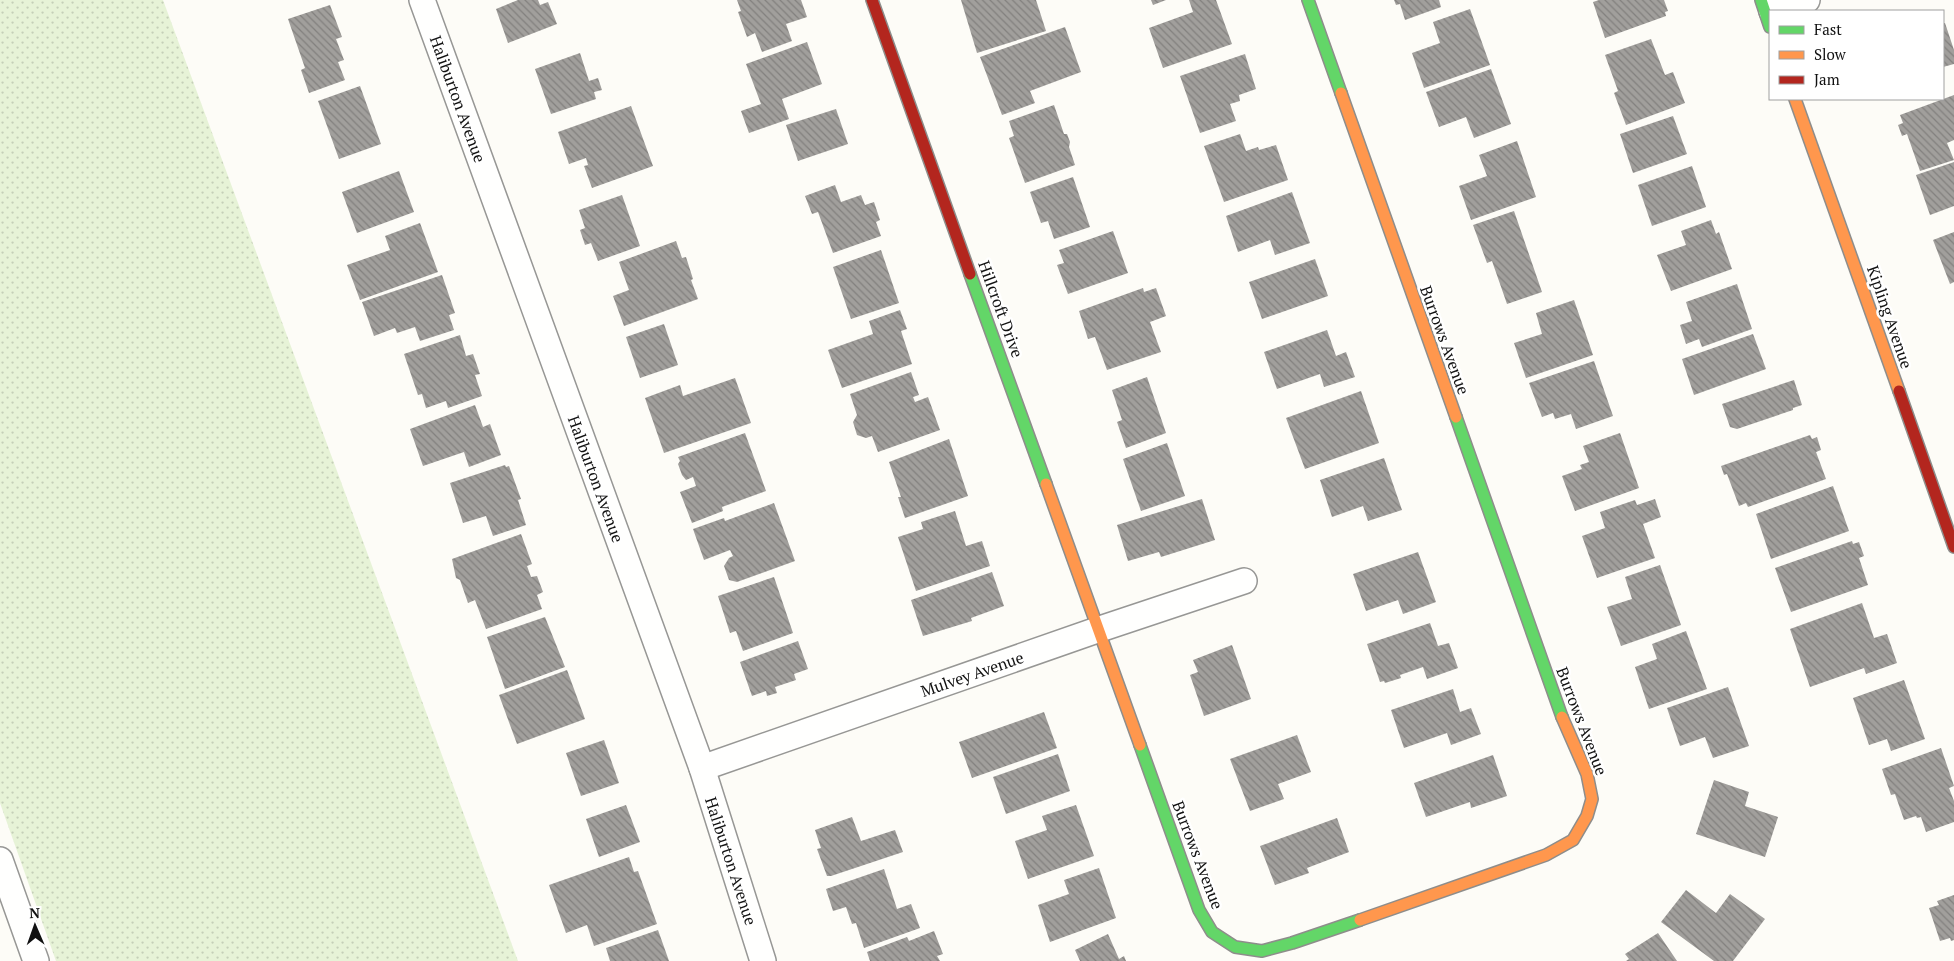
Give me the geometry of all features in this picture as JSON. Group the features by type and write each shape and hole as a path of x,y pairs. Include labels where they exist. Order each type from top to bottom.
{"street":[{"name":"Haliburton Avenue","path":"422,0 702,768 762,961"},
{"name":"Hillcroft Drive","path":"872,0 1100,629"},
{"name":"Burrows Avenue","path":"1100,629 1199,910 1212,932 1235,947 1262,950 1292,943 1546,855 1573,840 1588,816 1592,799 1587,774 1567,731 1308,0"},
{"path":"1777,10 1807,0"},
{"name":"Kipling Avenue","path":"1796,100 1954,547"},
{"name":"Mulvey Avenue","path":"702,768 1100,629 1244,581"},
{"path":"0,860 36,961"}],"green space":[{"path":"0,0 163,0 518,961 56,961 0,803"}],"building":[{"path":"518,0 538,0 540,5 548,2 557,24 508,43 496,9"},
{"path":"737,0 801,0 807,17 786,24 792,41 762,52 755,33 747,37 738,12 741,11"},
{"path":"961,0 1036,0 1046,31 977,53"},
{"path":"1151,0 1166,0 1153,5"},
{"path":"1189,0 1216,0 1232,44 1163,68 1149,28 1193,12"},
{"path":"1394,0 1439,0 1441,7 1405,20 1400,4 1396,5"},
{"path":"1599,0 1664,0 1668,11 1665,12 1666,16 1605,38 1593,2"},
{"path":"330,5 342,37 336,39 344,60 338,62 345,80 309,93 301,70 305,68 288,19"},
{"path":"1470,9 1490,65 1424,88 1412,53 1440,43 1433,22"},
{"path":"1944,23 1954,50 1954,64 1944,67"},
{"path":"1065,27 1081,72 1030,91 1035,103 1002,115 980,57"},
{"path":"1651,39 1665,75 1673,72 1685,103 1626,125 1614,93 1618,91 1605,55"},
{"path":"807,42 822,84 782,99 789,119 749,133 741,111 761,104 746,64"},
{"path":"580,53 589,81 598,78 602,90 594,92 596,99 551,114 535,69"},
{"path":"1245,54 1256,89 1239,95 1240,101 1230,104 1236,121 1200,133 1180,76"},
{"path":"1491,69 1511,124 1474,138 1466,117 1439,127 1426,92"},
{"path":"360,86 381,144 339,159 318,101"},
{"path":"1954,95 1954,140 1947,143 1954,160 1920,171 1907,134 1902,136 1898,125 1903,123 1900,115"},
{"path":"1054,105 1064,134 1067,134 1070,142 1069,147 1075,165 1025,183 1009,138 1014,136 1009,121"},
{"path":"631,106 653,166 592,188 584,166 588,165 586,158 569,164 558,132"},
{"path":"836,109 848,144 798,161 786,125"},
{"path":"1673,116 1687,154 1633,173 1620,134"},
{"path":"1240,134 1246,151 1258,147 1259,150 1276,145 1288,180 1224,202 1204,146"},
{"path":"1517,141 1536,197 1471,220 1459,186 1487,176 1479,155"},
{"path":"1954,162 1954,206 1930,215 1916,175"},
{"path":"1692,166 1706,207 1652,226 1638,185"},
{"path":"399,171 414,212 357,233 342,192"},
{"path":"1073,177 1090,227 1054,239 1048,221 1041,223 1030,192"},
{"path":"835,185 841,202 861,195 865,205 874,202 880,220 876,222 881,236 833,253 818,212 812,214 805,196"},
{"path":"1292,192 1310,243 1275,255 1270,240 1238,252 1226,216"},
{"path":"622,195 640,246 598,261 591,243 585,245 580,230 585,228 579,210"},
{"path":"1514,211 1542,292 1507,304 1492,261 1487,263 1473,225"},
{"path":"1711,220 1716,234 1719,232 1732,269 1671,291 1657,255 1686,245 1681,231"},
{"path":"420,223 438,272 360,300 347,265 390,250 385,236"},
{"path":"1113,231 1128,273 1068,294 1057,265 1064,263 1059,250"},
{"path":"1954,232 1954,282 1950,284 1933,240"},
{"path":"676,241 682,258 686,257 693,279 691,280 698,299 624,326 613,296 629,290 619,262"},
{"path":"881,250 899,303 851,319 833,267"},
{"path":"1315,259 1328,296 1262,319 1249,282"},
{"path":"442,275 455,313 449,315 454,330 420,341 415,327 397,333 395,328 374,336 362,302"},
{"path":"1737,284 1752,329 1702,347 1699,339 1686,344 1680,325 1692,321 1686,302"},
{"path":"1143,288 1144,292 1156,288 1166,316 1150,322 1161,352 1107,370 1095,337 1088,339 1079,311"},
{"path":"1574,300 1593,355 1526,378 1514,343 1542,334 1536,313"},
{"path":"900,310 907,329 901,331 912,364 842,388 828,350 873,334 869,321"},
{"path":"664,324 678,365 640,378 626,337"},
{"path":"1327,330 1336,356 1346,352 1355,377 1324,387 1320,374 1277,389 1264,352"},
{"path":"1753,334 1766,369 1694,395 1682,359"},
{"path":"460,335 466,356 473,354 480,374 475,375 482,396 448,408 446,401 426,408 422,394 418,395 404,354"},
{"path":"1594,361 1613,416 1576,429 1571,414 1555,419 1553,413 1542,417 1529,383"},
{"path":"911,372 919,395 913,397 915,402 928,397 940,430 878,452 872,436 866,438 857,435 853,422 857,415 850,394"},
{"path":"1147,377 1166,433 1126,448 1117,422 1122,420 1112,390"},
{"path":"735,378 751,423 664,453 645,398 680,385 683,396"},
{"path":"1794,380 1802,405 1793,408 1793,410 1737,429 1730,427 1722,404"},
{"path":"1361,391 1379,443 1305,469 1286,418"},
{"path":"475,405 483,427 490,424 501,455 469,467 464,452 423,466 410,429"},
{"path":"745,433 766,491 722,507 723,511 692,523 680,492 696,486 693,477 686,480 682,475 678,464 680,461 678,457"},
{"path":"1620,433 1639,488 1575,511 1562,476 1582,469 1580,465 1589,462 1583,446"},
{"path":"1810,435 1812,439 1817,437 1821,450 1816,452 1826,479 1748,507 1746,503 1739,506 1727,474 1724,475 1721,466"},
{"path":"949,439 968,496 905,518 898,497 901,497 889,462"},
{"path":"1167,443 1185,496 1141,511 1123,459"},
{"path":"1384,458 1402,510 1368,521 1363,506 1332,517 1320,480"},
{"path":"505,465 506,467 509,466 521,499 518,500 526,525 493,536 486,516 463,523 450,483"},
{"path":"1833,486 1849,531 1771,559 1756,514"},
{"path":"1202,499 1215,540 1161,557 1159,552 1128,561 1117,525"},
{"path":"1655,499 1661,517 1643,524 1655,558 1597,578 1582,536 1605,528 1600,512 1635,500 1637,505"},
{"path":"774,503 795,561 737,582 729,580 724,566 729,558 733,556 730,550 704,560 693,529 724,518 725,521"},
{"path":"955,511 966,546 982,541 990,566 916,591 898,537 923,529 921,522"},
{"path":"521,534 532,564 527,566 531,577 537,576 543,592 537,595 542,609 486,629 475,600 468,603 460,580 456,578 452,559"},
{"path":"1852,541 1853,544 1859,542 1864,556 1859,558 1868,585 1791,612 1775,568"},
{"path":"1418,552 1436,602 1403,614 1398,600 1366,611 1353,574"},
{"path":"1660,565 1681,625 1621,646 1607,607 1632,599 1625,577"},
{"path":"992,572 1004,606 971,618 972,621 923,636 911,600"},
{"path":"774,577 793,633 743,651 736,631 730,633 718,596"},
{"path":"1862,603 1874,638 1887,634 1897,663 1866,674 1864,668 1810,687 1790,629"},
{"path":"545,617 565,667 505,689 487,637"},
{"path":"1430,623 1438,646 1449,643 1458,668 1427,679 1423,667 1400,675 1401,678 1385,683 1384,681 1380,682 1367,644"},
{"path":"1686,631 1707,689 1649,709 1635,667 1657,659 1652,644"},
{"path":"798,641 808,669 794,674 796,680 775,687 777,693 767,696 766,691 752,696 740,662"},
{"path":"1232,645 1251,699 1204,716 1190,675 1198,672 1193,660"},
{"path":"567,670 585,719 517,744 499,695"},
{"path":"1904,680 1925,739 1891,751 1887,739 1869,745 1853,698"},
{"path":"1728,687 1749,746 1713,758 1705,737 1680,746 1667,708"},
{"path":"1453,689 1460,712 1471,708 1481,734 1451,745 1447,733 1404,748 1391,710"},
{"path":"1044,712 1057,748 972,778 959,742"},
{"path":"1297,735 1311,772 1278,784 1284,799 1250,811 1230,759"},
{"path":"604,740 619,783 581,796 566,753"},
{"path":"1941,748 1954,786 1949,788 1954,801 1954,822 1926,832 1921,817 1917,818 1916,816 1904,820 1895,794 1891,795 1882,769"},
{"path":"1058,754 1070,791 1006,814 993,777"},
{"path":"1493,755 1507,796 1471,808 1470,802 1426,817 1414,783"},
{"path":"1714,780 1749,792 1745,806 1778,817 1765,857 1696,834"},
{"path":"626,805 640,842 599,857 586,819"},
{"path":"1076,805 1094,856 1028,879 1015,841 1047,830 1042,816"},
{"path":"852,817 861,841 895,830 903,852 827,876 817,849 821,848 815,830"},
{"path":"1337,818 1349,852 1307,868 1309,873 1275,885 1260,846"},
{"path":"629,857 634,872 638,871 657,924 594,946 587,925 566,933 549,885"},
{"path":"1099,868 1116,918 1050,942 1038,905 1069,894 1064,880"},
{"path":"884,869 897,909 911,904 920,928 864,948 856,923 852,924 846,907 833,911 826,889"},
{"path":"1686,890 1716,913 1730,894 1765,919 1733,961 1714,961 1661,922"},
{"path":"1954,895 1954,940 1951,941 1950,938 1940,941 1929,908 1939,905 1937,901"},
{"path":"658,930 669,961 610,961 606,948"},
{"path":"934,931 943,954 937,956 940,961 870,961 867,952 907,937 909,941"},
{"path":"1658,933 1677,961 1626,961 1629,959 1625,954"},
{"path":"1108,934 1119,959 1124,956 1126,961 1080,961 1075,950"}],"traffic: fast":[{"path":"1308,0 1341,93"},
{"path":"1761,0 1769,24"},
{"path":"970,274 1046,484"},
{"path":"1456,417 1562,717"},
{"path":"1140,745 1199,910 1212,932 1235,947 1262,951 1360,920"}],"traffic: slow":[{"path":"1341,93 1456,417"},
{"path":"1795,100 1899,391"},
{"path":"1046,484 1140,745"},
{"path":"1360,920 1546,855 1573,840 1587,816 1592,799 1587,774 1562,717"}],"traffic: jam":[{"path":"872,0 970,274"},
{"path":"1899,391 1954,547"}]}
